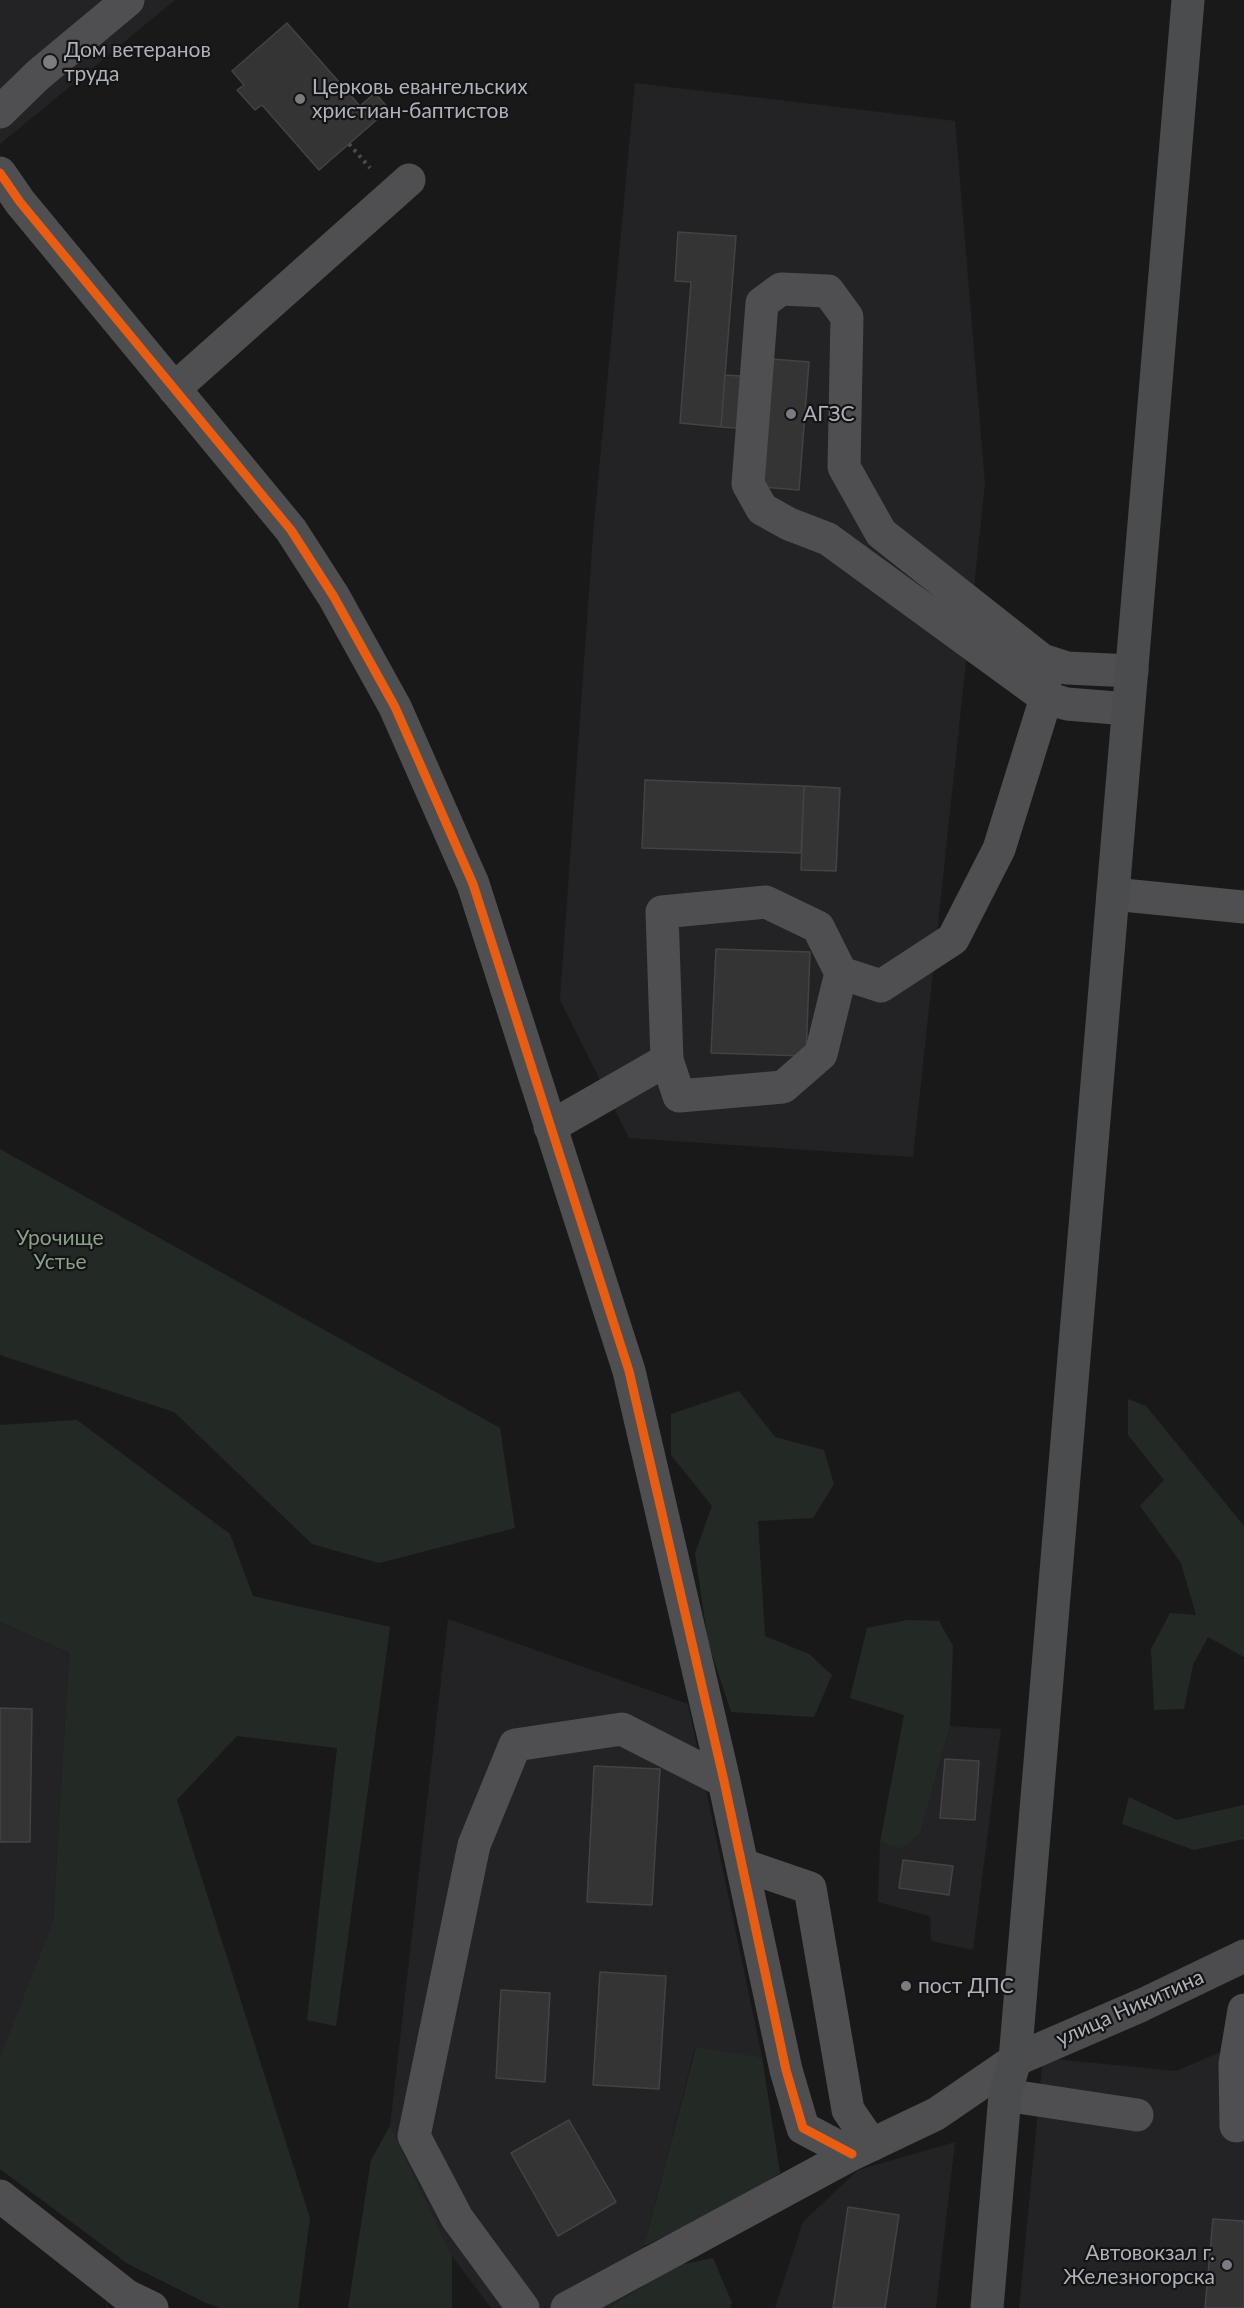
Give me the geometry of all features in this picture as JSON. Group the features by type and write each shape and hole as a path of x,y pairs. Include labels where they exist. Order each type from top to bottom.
{"highway":[{"path":"987,2308 1005,2095 1015,2060 1188,0"}],"main road":[{"name":"улица Никитина","path":"1015,2060 1142,2005 1244,1956"}],"street":[{"path":"0,112 38,75 128,0"},
{"path":"0,173 20,202 291,530 334,597 394,707 473,884 629,1371 724,1781 786,2070 803,2128 862,2149"},
{"path":"174,389 409,180"},
{"path":"1128,709 1067,704 1046,698 828,539 789,524 762,509 748,484 762,303 781,289 828,291 847,317 844,467 881,532 1042,660 1067,668 1132,671"},
{"path":"841,973 881,986 953,939 999,849 1046,698 1042,660"},
{"path":"1113,894 1244,907"},
{"path":"766,902 818,927 841,973 821,1054 783,1087 679,1096 667,1060 662,912 766,902"},
{"path":"550,1127 667,1060"},
{"path":"523,2308 457,2218 414,2136 474,1845 515,1745 622,1729 724,1781"},
{"path":"742,1865 810,1887 849,2110 862,2149"},
{"path":"1236,2126 1235,2064 1244,2010"},
{"path":"567,2308 862,2149 936,2114 1015,2060"},
{"path":"1005,2095 1137,2115"},
{"path":"0,2196 127,2296 152,2308"}],"shaded area":[{"name":"Дом ветеранов труда","path":"0,0 175,0 0,144"},
{"path":"635,83 955,121 985,484 913,1157 629,1138 560,1000 593,535"},
{"path":"448,1619 688,1704 762,2057 695,2048 644,2246 643,2285 608,2308 491,2308 452,2256 390,2127"},
{"path":"0,1622 69,1653 53,1921 0,2056"},
{"path":"950,1726 1001,1729 973,1950 931,1941 930,1916 878,1902 880,1842 902,1849 920,1834"},
{"path":"1244,2042 1244,2308 1019,2308 1043,2058 1176,2071"},
{"path":"955,2142 936,2308 775,2308 803,2222 858,2170"}],"green space":[{"name":"Урочище Устье","path":"0,1149 500,1428 515,1528 379,1563 312,1544 174,1412 0,1355"},
{"path":"739,1391 775,1437 824,1450 834,1484 813,1518 758,1521 765,1636 809,1654 832,1675 814,1717 731,1712 708,1642 695,1553 712,1506 671,1455 671,1414"},
{"path":"1128,1399 1146,1406 1244,1526 1244,1657 1208,1637 1193,1665 1184,1709 1154,1710 1151,1649 1170,1613 1196,1615 1181,1563 1140,1506 1164,1480 1128,1435"},
{"path":"77,1420 230,1534 253,1596 390,1627 336,2026 307,2020 337,1748 237,1736 177,1800 310,2218 298,2308 220,2308 206,2303 128,2264 0,2169 0,2056 53,1921 69,1653 0,1622 0,1425"},
{"path":"908,1620 939,1621 953,1646 950,1726 920,1834 902,1849 880,1842 904,1715 850,1698 867,1628"},
{"path":"1129,1797 1177,1820 1244,1805 1244,1839 1194,1850 1122,1824"},
{"path":"696,2047 762,2057 780,2173 738,2201 644,2246"},
{"path":"390,2126 452,2256 452,2308 348,2308 371,2160"},
{"path":"713,2258 732,2303 730,2308 608,2308 674,2266"}],"building":[{"name":"Церковь евангельских христиан-баптистов","path":"287,23 360,106 375,93 389,109 319,170 262,105 255,110 237,90 244,85 232,71"},
{"path":"678,232 736,236 721,427 680,423 691,282 675,281"},
{"path":"772,359 809,362 799,490 762,487 766,430 721,427 725,375 770,378"},
{"path":"645,780 804,786 801,853 642,848"},
{"path":"804,786 840,788 836,871 801,870"},
{"path":"716,949 810,952 806,1056 711,1053"},
{"path":"0,1708 32,1709 30,1842 0,1842"},
{"path":"945,1759 979,1761 975,1820 940,1818"},
{"path":"594,1766 660,1769 652,1905 587,1902"},
{"path":"903,1860 953,1866 949,1895 899,1888"},
{"path":"600,1972 666,1976 659,2089 593,2085"},
{"path":"501,1990 550,1993 545,2082 496,2078"},
{"path":"569,2120 616,2202 558,2236 511,2153"},
{"path":"848,2207 899,2215 885,2308 833,2308"},
{"name":"Автовокзал г. Железногорска","path":"1213,2219 1244,2221 1244,2308 1205,2308"}],"cycle path":[{"path":"0,173 20,202 291,530 334,597 395,707 473,884 629,1371 724,1781 786,2070 803,2128 852,2154"}],"place":[{"name":"Дом ветеранов труда","path":"50,62"},
{"name":"Церковь евангельских христиан-баптистов","path":"300,99"},
{"name":"АГЗС","path":"791,414"},
{"name":"пост ДПС","path":"906,1986"},
{"name":"Автовокзал г. Железногорска","path":"1227,2265"}]}
